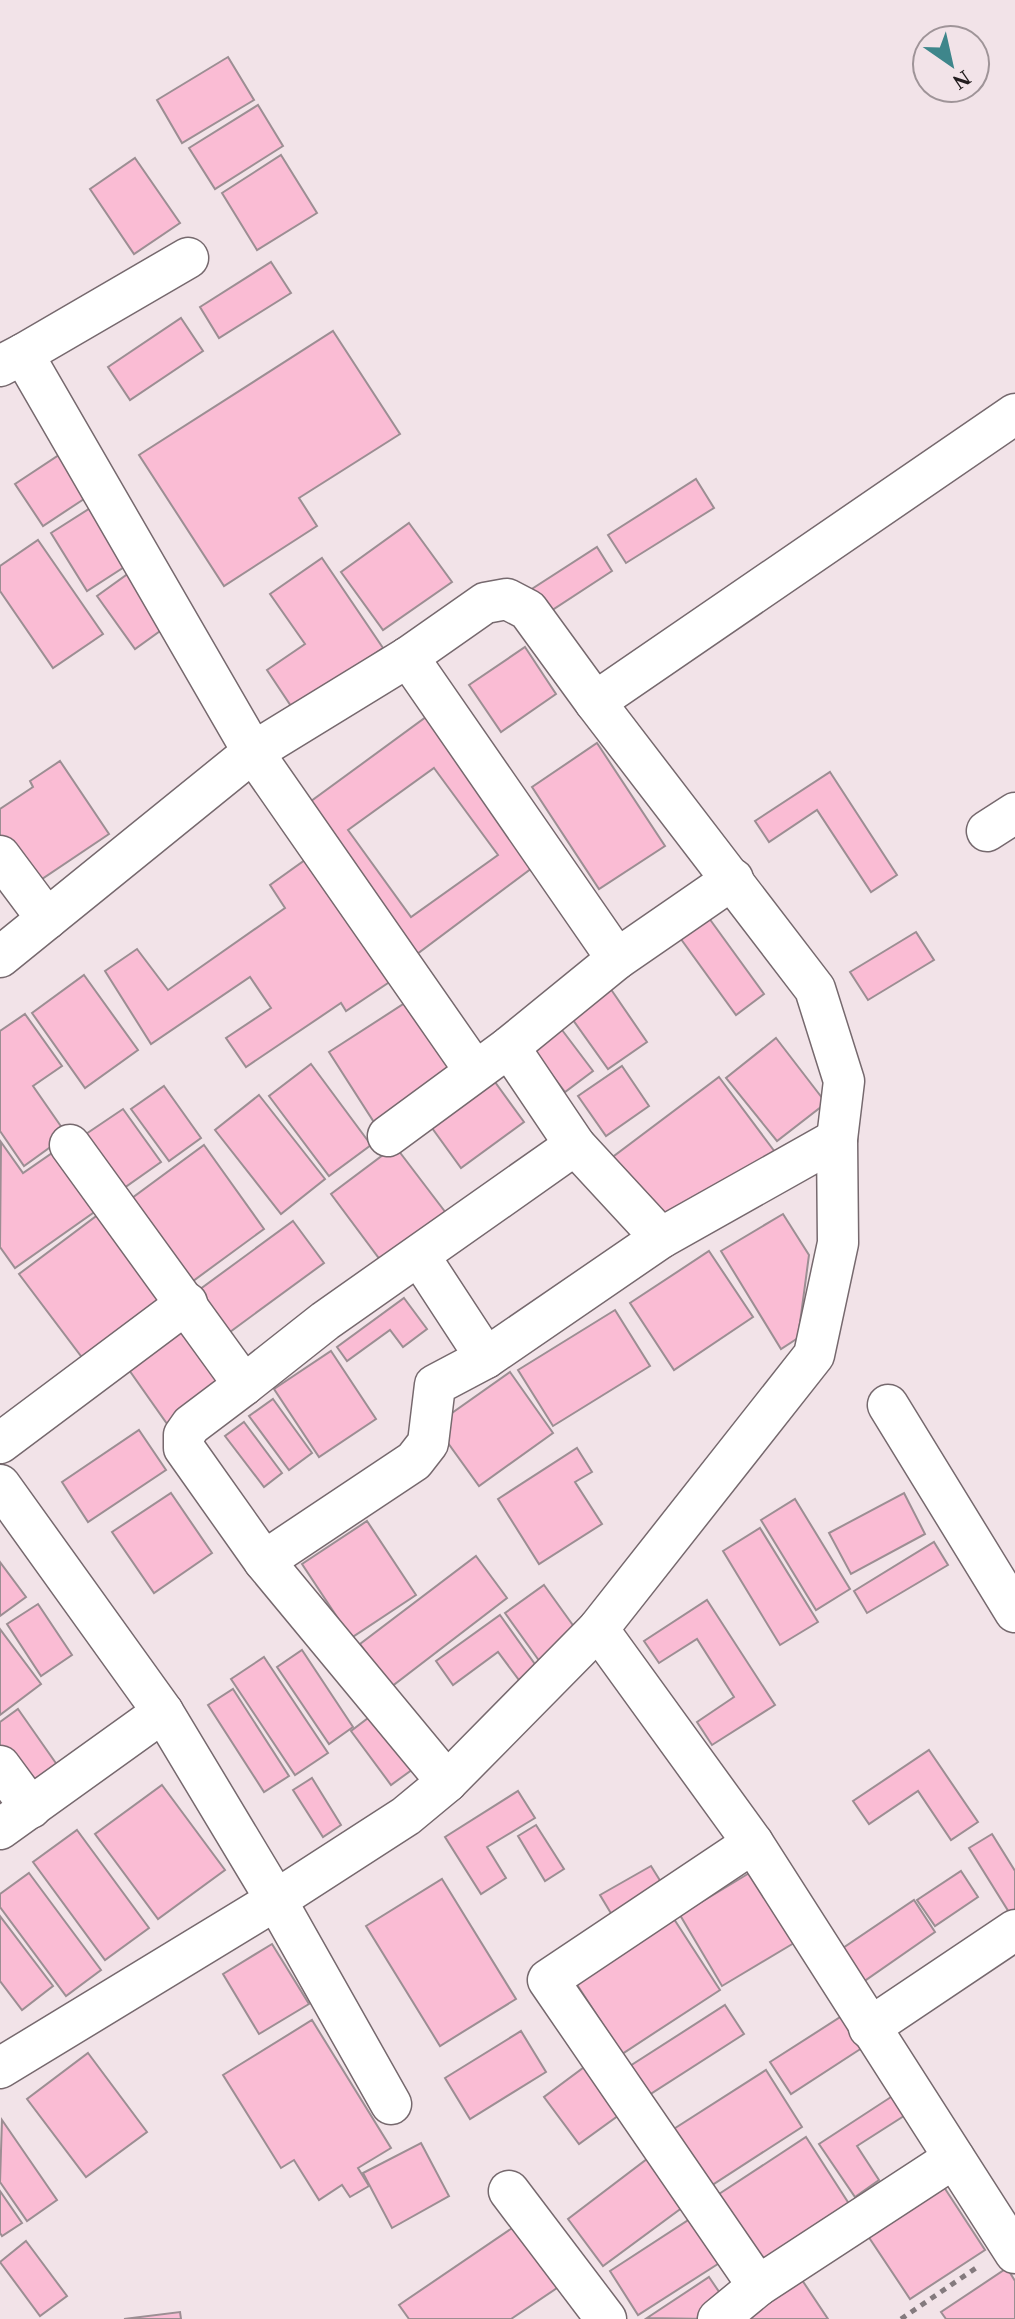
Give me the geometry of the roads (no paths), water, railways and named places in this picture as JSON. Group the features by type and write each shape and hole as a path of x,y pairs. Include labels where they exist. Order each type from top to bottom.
{"street":[{"path":"188,258 12,360 253,752 475,1071"},
{"path":"595,702 1015,414"},
{"path":"0,957 253,752 408,657 485,603 507,599 528,610 815,989 844,1081 837,1139 838,1243 814,1355 598,1629 447,1782 406,1816 276,1900 0,2068"},
{"path":"408,657 617,959"},
{"path":"0,856 47,919"},
{"path":"388,1136 509,1047 617,959 733,879"},
{"path":"509,1047 575,1145 661,1238"},
{"path":"264,1561 414,1461 428,1443 435,1385 486,1358 661,1238 837,1139"},
{"path":"70,1145 244,1385"},
{"path":"447,1782 264,1561 184,1448 184,1435 191,1425 325,1321 575,1145"},
{"path":"420,1257 486,1358"},
{"path":"0,1443 187,1303"},
{"path":"888,1405 1015,1612"},
{"path":"0,1485 163,1712 276,1900 391,2104"},
{"path":"598,1629 753,1843 1012,2249"},
{"path":"0,1766 16,1819 163,1712"},
{"path":"753,1843 548,1980 758,2286"},
{"path":"869,2028 1015,1930"},
{"path":"718,2319 758,2286 954,2158"},
{"path":"509,2191 606,2319"}]}
